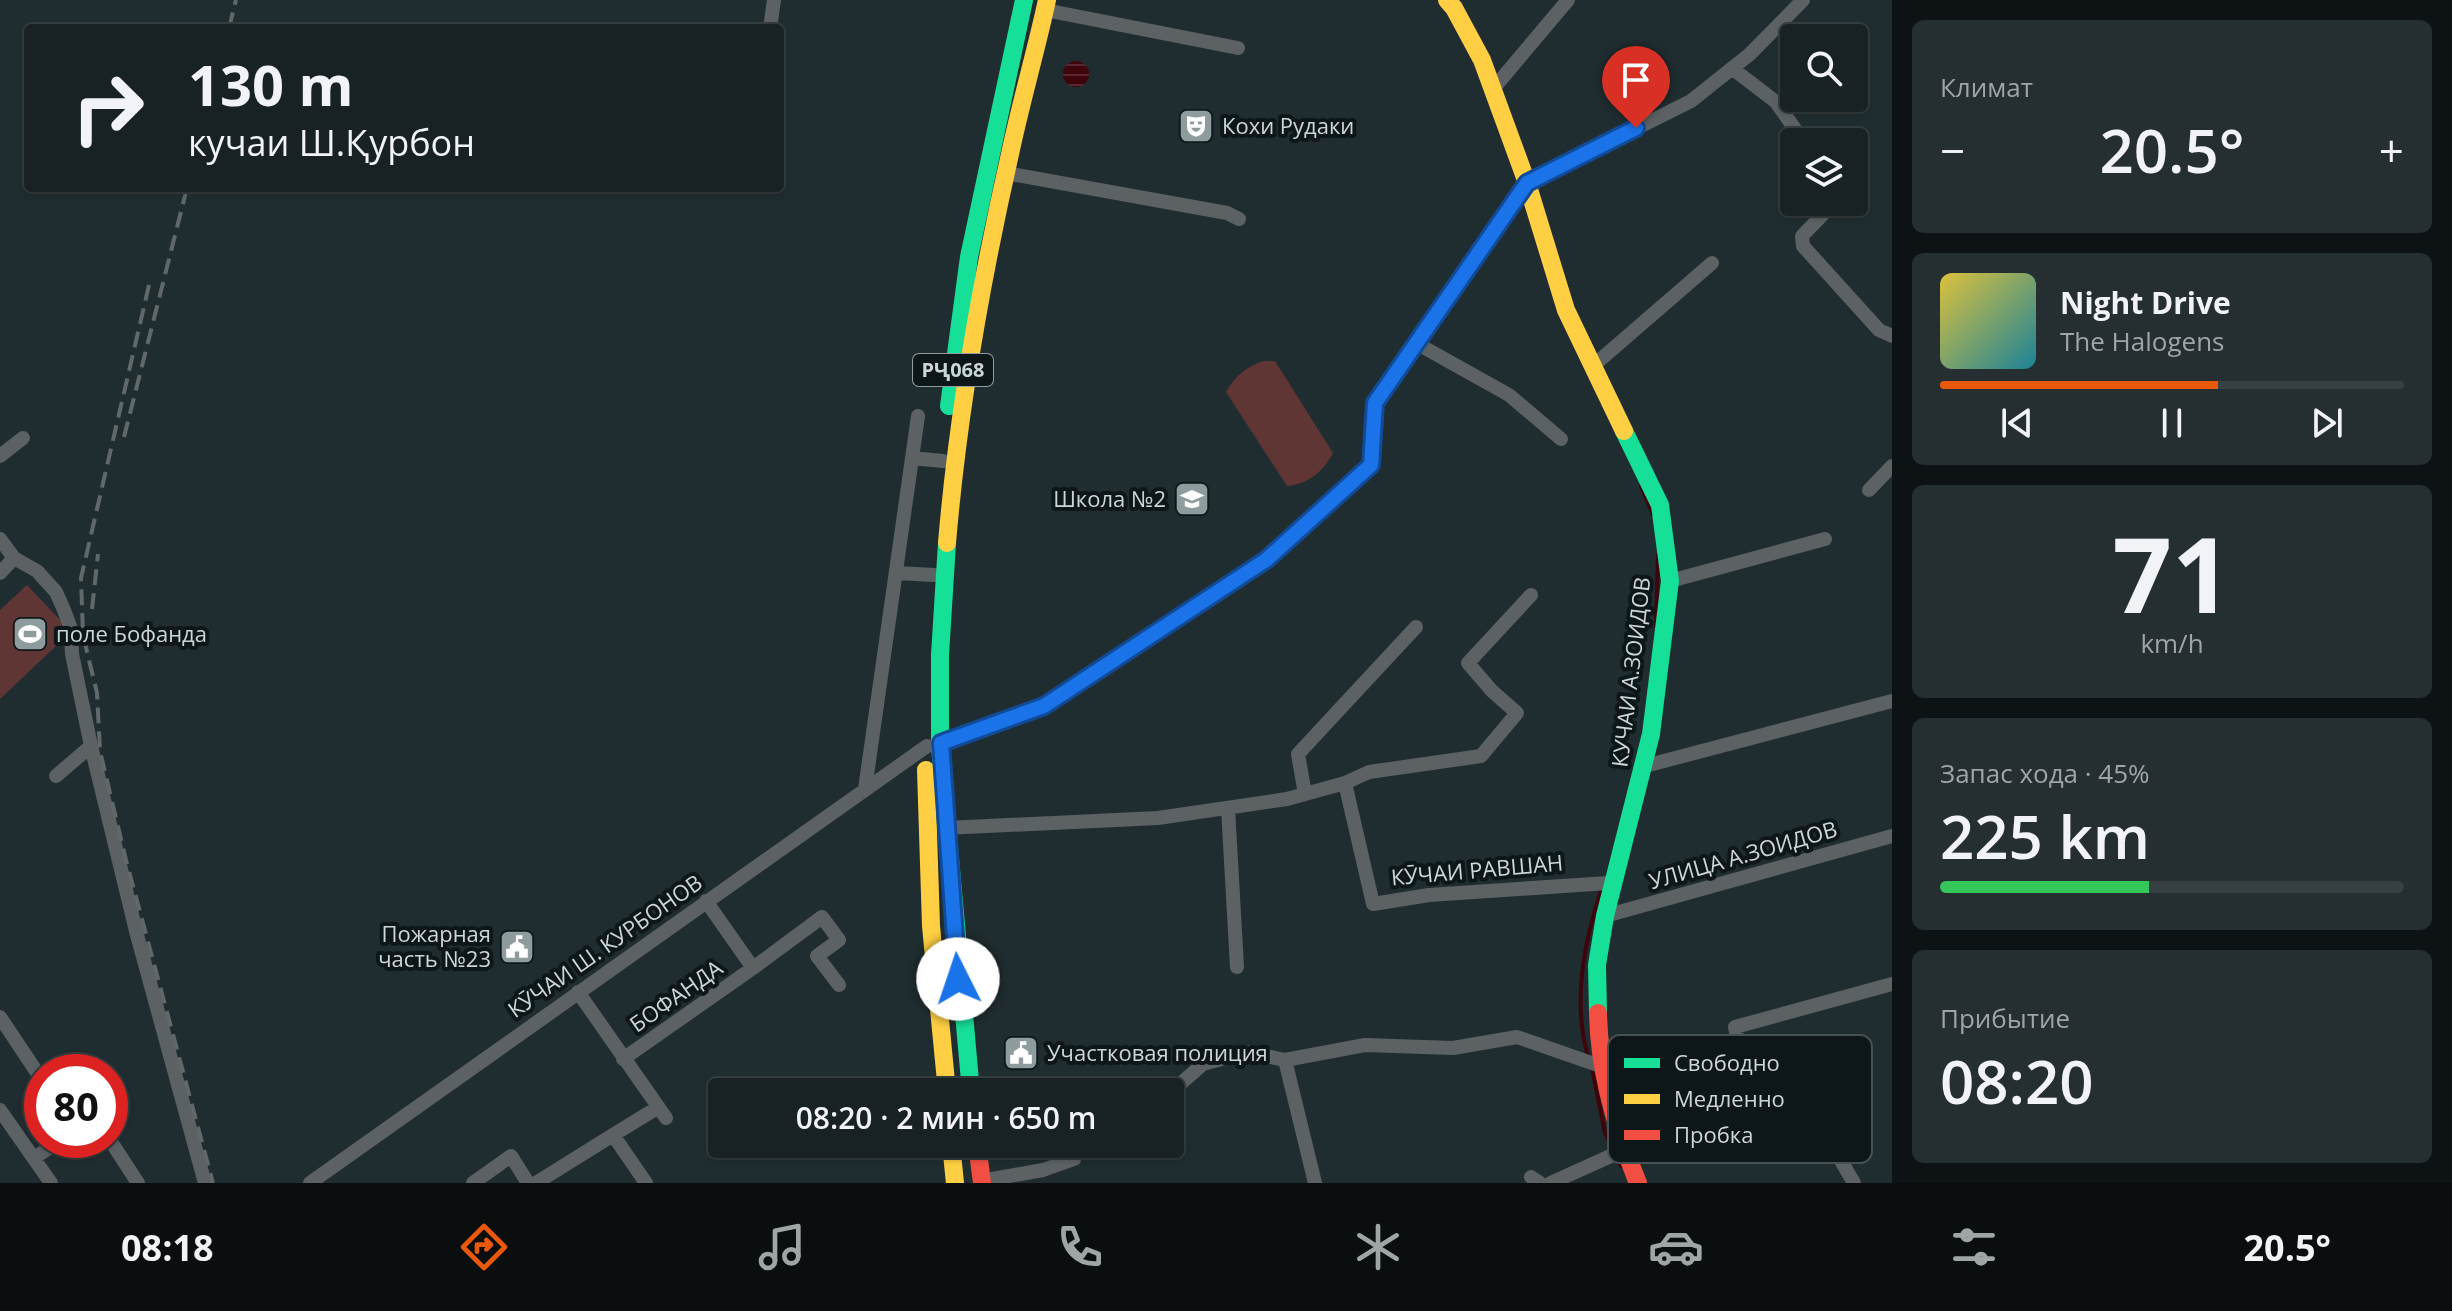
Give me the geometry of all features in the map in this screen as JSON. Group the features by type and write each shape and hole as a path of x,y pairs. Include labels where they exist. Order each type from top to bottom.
{"main road":[{"name":"РҶ068","path":"946,1078 930,900 934,575 955,344 969,257 1024,0"},
{"name":"КУЧАИ А.ЗОИДОВ","path":"1447,0 1482,60 1527,183 1566,310 1660,505 1670,581 1651,734 1645,766 1607,883 1597,965 1598,1027 1594,1064 1608,1104"},
{"name":"РҶ068","path":"970,1078 934,745 947,553 956,459 988,257 1046,5"},
{"path":"952,1158 955,1183"},
{"path":"979,1158 982,1182"},
{"name":"КУЧАИ А.ЗОИДОВ","path":"1630,1163 1638,1183"}],"street":[{"path":"771,24 774,0"},
{"path":"1493,89 1568,0"},
{"path":"1527,183 1691,101 1733,69 1800,1"},
{"path":"1046,5 1238,48"},
{"path":"1733,69 1776,102 1796,128"},
{"path":"1005,173 1227,213 1239,219"},
{"name":"КӮЧАИ Ш. КУРБОНОВ","path":"310,1183 865,789 934,745 1044,706 1266,560 1371,465 1375,403 1527,183"},
{"path":"1821,216 1802,236 1803,246 1879,330 1892,336"},
{"path":"1593,366 1712,263"},
{"path":"1416,343 1509,395 1561,439"},
{"path":"865,789 918,416"},
{"path":"0,456 23,438"},
{"path":"912,458 943,461"},
{"path":"1869,490 1892,466"},
{"path":"0,539 14,558 37,571 56,592 71,629 72,654 91,746 137,935 205,1183"},
{"path":"1670,581 1825,539"},
{"path":"0,573 14,558"},
{"path":"896,573 934,575"},
{"path":"945,828 1158,818 1287,799 1345,783 1369,772 1481,756 1517,713 1492,691 1468,663 1531,595"},
{"path":"1305,794 1298,754 1416,627"},
{"path":"1645,766 1892,701"},
{"path":"56,776 91,746"},
{"name":"КӮЧАИ РАВШАН","path":"1345,783 1373,904 1429,895 1607,883"},
{"path":"1228,808 1237,967"},
{"name":"УЛИЦА А.ЗОИДОВ","path":"1605,916 1892,836"},
{"name":"БОФАНДА","path":"706,901 753,968"},
{"name":"БОФАНДА","path":"623,1059 822,917 839,940 817,956 839,985"},
{"path":"1737,1035 1735,1027 1892,984"},
{"name":"БОФАНДА","path":"536,1183 613,1135 661,1113 578,992"},
{"path":"0,1017 6,1039 24,1060"},
{"path":"1184,1081 1203,1064 1247,1052 1285,1060 1365,1045 1453,1048 1517,1037 1594,1064 1608,1066"},
{"path":"1285,1060 1315,1183"},
{"path":"0,1110 24,1144"},
{"path":"613,1135 646,1183"},
{"path":"473,1183 511,1156 528,1183"},
{"path":"1551,1183 1608,1157"},
{"path":"34,1158 51,1183"},
{"path":"122,1158 138,1183"},
{"path":"982,1182 1043,1170 1074,1158"},
{"path":"1842,1163 1854,1183"}],"shaded area":[{"path":"1076,61 1085,65 1089,74 1085,83 1076,87 1067,83 1063,74 1067,65"},
{"path":"1264,361 1275,361 1333,453 1314,476 1295,485 1287,486 1226,392 1242,372"},
{"name":"поле Бофанда","path":"27,585 62,622 56,646 0,699 0,610"}],"waterway":[{"path":"1641,486 1653,515"},
{"path":"1656,626 1658,555"},
{"path":"1588,1056 1581,1014 1582,972 1602,888"},
{"path":"1592,1068 1608,1139"}],"railway":[{"path":"230,24 236,0"},
{"path":"124,437 186,192"},
{"path":"149,285 81,578 83,635 97,693 100,751 126,860 213,1183"},
{"path":"92,609 98,554"}],"traffic: fast":[{"path":"949,406 969,257 1024,0"},
{"path":"1598,1013 1597,965 1605,916 1651,734 1670,581 1660,505 1624,431"},
{"path":"947,543 940,655 940,747 970,1078"}],"traffic: slow":[{"path":"947,543 957,445 980,299 1014,135 1047,0"},
{"path":"1447,0 1482,60 1527,183 1566,310 1624,431"},
{"path":"926,770 931,926 946,1078"},
{"path":"952,1158 955,1183"}],"traffic: jam":[{"path":"1598,1013 1608,1089"},
{"path":"979,1158 982,1183"},
{"path":"1631,1163 1638,1183"}],"place":[{"name":"Кохи Рудаки","path":"1196,126"},
{"name":"Школа №2","path":"1192,499"},
{"name":"поле Бофанда","path":"30,634"},
{"name":"Пожарная часть №23","path":"517,947"},
{"name":"Участковая полиция","path":"1021,1053"}],"route":[{"path":"958,979 941,743 1044,706 1266,560 1371,465 1375,403 1527,183 1636,128"}]}
